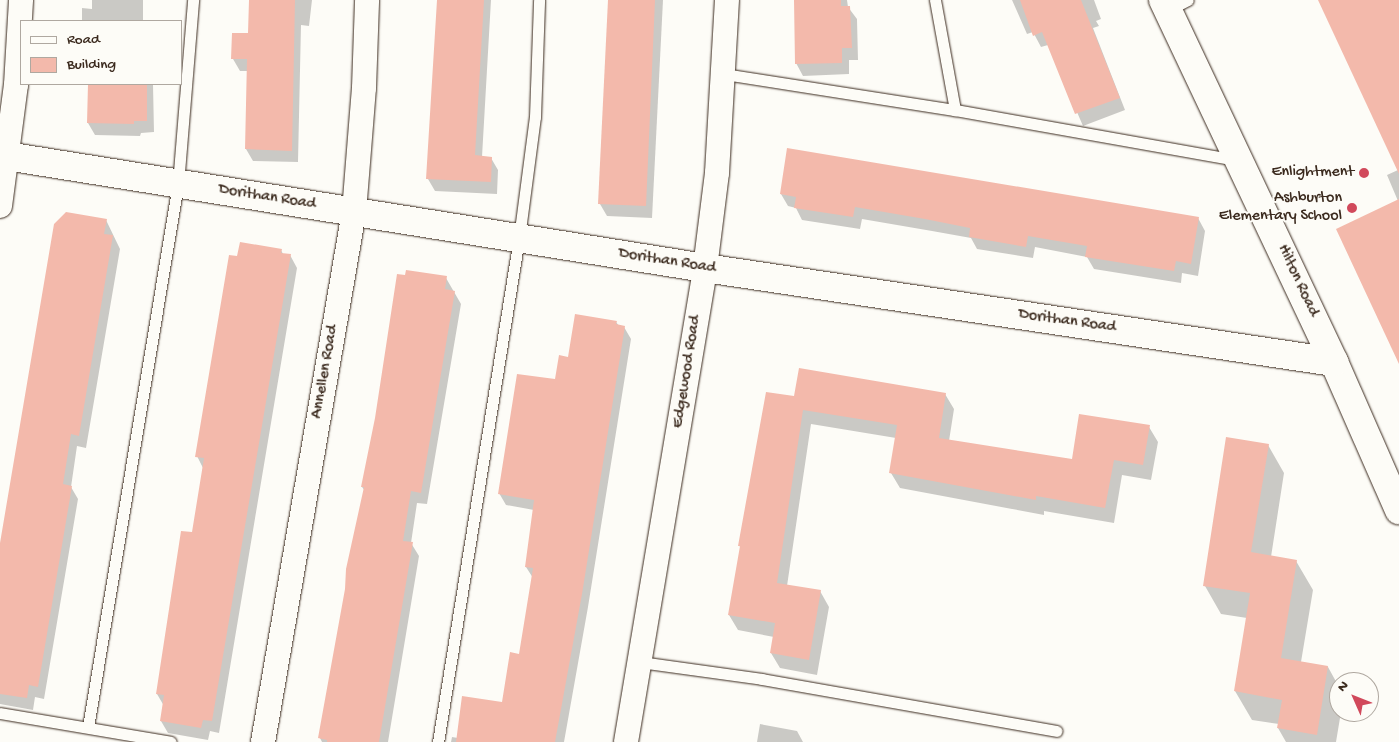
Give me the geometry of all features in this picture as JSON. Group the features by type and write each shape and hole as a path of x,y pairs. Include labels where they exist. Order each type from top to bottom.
{"main road":[{"name":"Hilton Road","path":"1173,3 1240,161 1398,504"},
{"name":"Dorithan Road","path":"4,156 705,268 1334,362"}],"street":[{"path":"0,206 4,156 16,85 21,0"},
{"name":"Annellen Road","path":"263,742 354,212 364,88 367,0"},
{"name":"Edgewood Road","path":"626,742 705,268 718,173 727,0"}],"lane":[{"path":"88,726 178,184 193,0"},
{"path":"438,742 519,238 535,117 539,0"},
{"path":"935,0 955,110"},
{"path":"724,74 955,110 1240,161"},
{"path":"640,662 762,679 1056,731"},
{"path":"0,714 88,726 171,742"}],"building":[{"path":"249,0 295,0 292,151 245,149 247,59 231,59 232,33 248,33"},
{"path":"437,0 484,0 475,155 492,157 491,182 426,179"},
{"path":"608,0 655,0 646,206 598,204"},
{"path":"794,0 841,0 841,6 850,6 852,48 842,48 842,63 795,64"},
{"path":"1020,0 1081,0 1120,98 1075,114 1042,32 1033,36"},
{"path":"1318,0 1399,0 1399,174"},
{"path":"88,85 147,85 147,121 134,121 134,124 87,123"},
{"path":"787,148 1199,217 1191,264 1176,261 1174,271 1085,257 1087,246 1028,236 1026,247 969,237 970,228 855,207 853,217 794,208 796,197 780,194"},
{"path":"1399,199 1399,364 1336,229"},
{"path":"66,212 107,219 104,234 113,235 79,436 71,434 63,484 72,486 38,687 29,685 27,698 0,694 0,543 54,224"},
{"path":"240,242 282,249 281,253 291,254 212,721 203,720 201,728 160,721 164,695 156,694 181,531 192,532 204,458 195,457 229,255 237,256"},
{"path":"406,270 447,276 445,289 455,291 421,493 411,491 403,541 413,542 379,742 327,742 327,740 318,738 345,589 346,569 364,487 361,487 375,418 397,274 405,275"},
{"path":"575,314 617,321 616,324 625,326 582,594 555,742 456,742 462,696 502,702 510,652 519,654 533,568 525,567 534,500 498,494 517,374 555,379 559,355 568,357"},
{"path":"799,368 946,393 939,438 1072,459 1079,414 1150,425 1143,465 1114,460 1105,508 1036,496 1036,500 889,473 897,425 803,410 777,583 821,590 809,660 770,653 775,623 728,615 740,546 738,546 766,392 794,396"},
{"path":"1226,437 1269,444 1251,552 1297,560 1281,658 1328,666 1317,735 1277,728 1282,700 1234,691 1250,593 1203,586"}],"place":[{"name":"Enlightment","path":"1364,173"},
{"name":"Ashburton Elementary School","path":"1352,208"}]}
